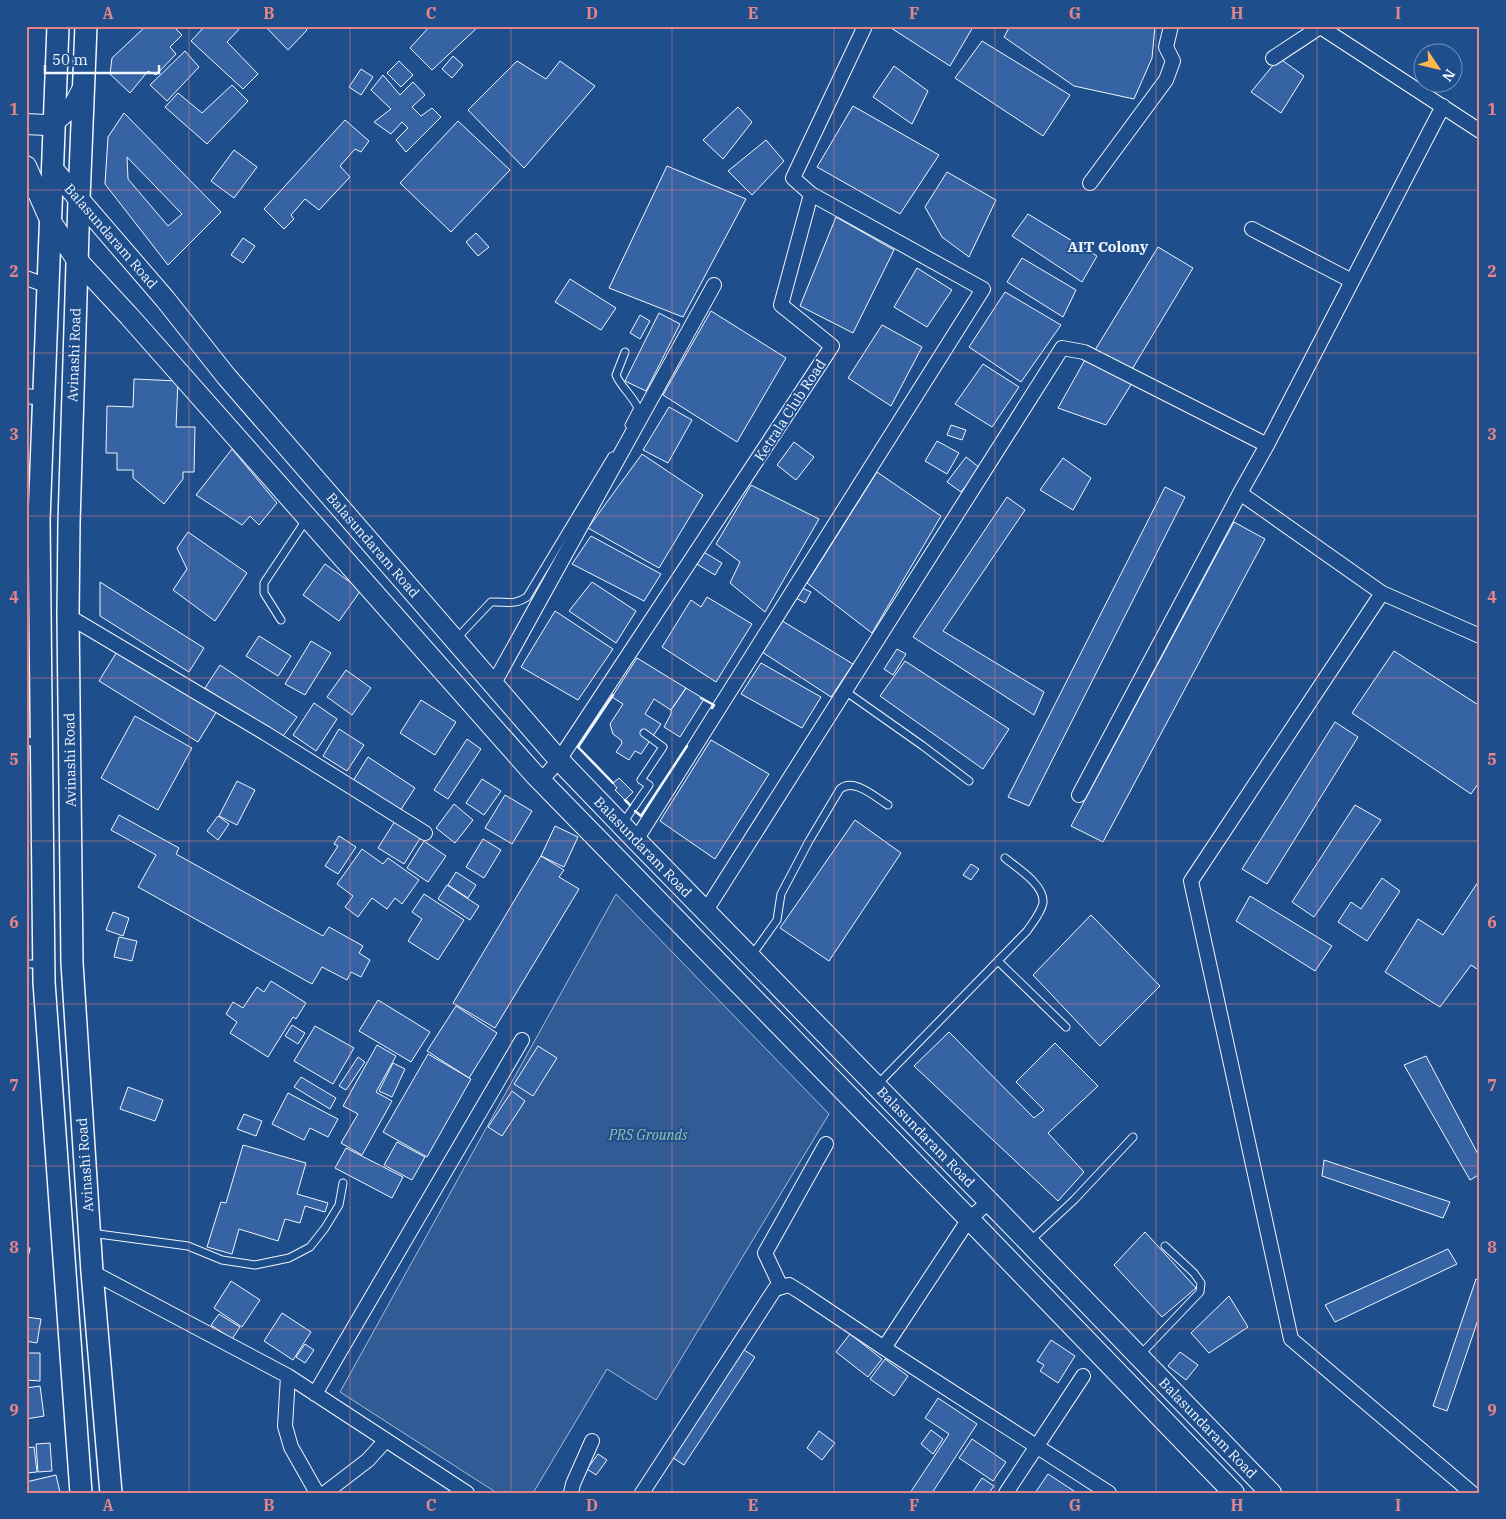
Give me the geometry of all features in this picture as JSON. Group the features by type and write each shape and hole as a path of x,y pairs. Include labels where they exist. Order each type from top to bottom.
{"main road":[{"name":"Avinashi Road","path":"58,26 48,286 35,397 39,520 34,743 35,964 44,982 81,1493"},
{"name":"Avinashi Road","path":"86,26 69,523 68,616 72,963 92,1272 111,1493"},
{"path":"26,124 46,126 55,121 74,106 84,86"},
{"name":"Balasundaram Road","path":"26,166 50,222 77,260 129,316 541,781 1234,1493"},
{"name":"Balasundaram Road","path":"52,168 165,299 226,376 559,760 1271,1493"},
{"path":"725,971 747,954"}],"street":[{"path":"636,840 983,289 811,194 793,178 865,26"},
{"path":"1090,184 1166,80 1173,61 1166,47 1171,26"},
{"path":"1272,58 1320,27 1480,130"},
{"path":"1079,795 1266,445 1443,106"},
{"name":"Ketrala Club Road","path":"559,760 832,346 781,305 811,194"},
{"path":"1252,229 1352,281"},
{"path":"26,278 48,286"},
{"path":"493,685 714,285"},
{"path":"705,912 1062,348 1084,352 1266,445"},
{"path":"1240,493 1382,593 1480,636"},
{"path":"1382,593 1191,881 1291,1339 1472,1493"},
{"path":"68,616 265,733 425,833"},
{"path":"541,781 559,760"},
{"path":"315,1394 522,1040"},
{"path":"781,1287 765,1254 826,1144"},
{"path":"884,1348 969,1219 989,1202"},
{"path":"92,1272 288,1376 467,1493"},
{"path":"642,1493 775,1288 789,1285 1109,1493"},
{"path":"288,1376 285,1426 291,1447 317,1493"},
{"path":"1006,1493 1083,1376"},
{"path":"325,1493 368,1460 386,1440"},
{"path":"571,1493 573,1484 592,1441"}],"lane":[{"path":"455,640 492,602 517,603 527,597 610,460 638,408 634,398 619,382 616,375 625,352"},
{"path":"281,620 264,593 264,583 307,518"},
{"path":"845,691 969,781"},
{"path":"621,825 649,785 641,780 664,747 644,734"},
{"path":"747,954 777,920 781,894 809,841 840,789 850,785 859,787 888,805"},
{"path":"876,1086 1027,931 1040,912 1043,901 1040,889 1005,858"},
{"path":"998,961 1066,1027"},
{"path":"1028,1242 1074,1200 1133,1137"},
{"path":"90,1233 188,1246 222,1260 255,1265 289,1258 310,1246 325,1228 339,1204 343,1183"},
{"path":"1139,1356 1200,1292 1201,1284 1194,1273 1165,1246"}],"shaded area":[{"name":"PRS Grounds","path":"616,894 829,1114 656,1400 607,1369 533,1493 497,1493 340,1392"}],"building":[{"path":"146,26 173,26 182,35 170,47 176,54 156,75 148,71 130,93 110,74 112,58"},
{"path":"205,26 242,26 227,42 258,74 243,89 191,41"},
{"path":"265,26 304,26 307,30 288,50"},
{"path":"430,26 479,26 432,70 410,48"},
{"path":"888,26 971,26 973,27 950,66"},
{"path":"1010,26 1155,26 1152,58 1134,99 1074,86 1004,37"},
{"path":"982,41 1070,95 1043,136 955,78"},
{"path":"185,51 199,67 167,101 150,85"},
{"path":"453,56 463,65 452,78 442,69"},
{"path":"1279,58 1304,76 1281,113 1251,92"},
{"path":"399,61 413,75 401,87 387,73"},
{"path":"517,61 546,79 560,61 595,86 524,168 468,110"},
{"path":"894,66 928,91 912,124 873,97"},
{"path":"361,69 373,77 361,95 349,87"},
{"path":"383,75 400,95 413,82 425,95 412,107 421,116 432,108 441,117 406,152 396,140 408,128 402,122 391,134 374,122 391,109 371,90"},
{"path":"232,85 248,101 207,144 165,107 178,93 202,113"},
{"path":"853,106 939,155 900,214 817,167"},
{"path":"738,107 752,122 723,159 703,140"},
{"path":"124,113 221,212 168,265 105,184 108,137","holes":["127,157 182,214 168,226 128,179"]},
{"path":"345,120 369,141 361,152 355,149 340,166 350,177 319,210 305,199 291,215 294,219 284,229 264,209"},
{"path":"458,121 510,170 451,232 400,183"},
{"path":"766,140 784,161 752,195 728,171"},
{"path":"234,150 257,167 234,198 211,181"},
{"path":"667,166 746,199 683,317 609,288"},
{"path":"947,172 996,200 969,257 942,237 925,207"},
{"path":"1028,214 1097,256 1082,282 1012,236"},
{"path":"836,217 894,250 853,333 800,306"},
{"path":"476,233 489,247 478,256 466,242"},
{"path":"243,238 255,246 243,263 231,255"},
{"path":"1158,247 1193,268 1131,371 1095,350"},
{"path":"1022,258 1076,290 1063,317 1007,282"},
{"path":"917,268 952,290 927,327 894,307"},
{"path":"570,279 616,308 601,330 555,302"},
{"path":"1005,292 1061,325 1021,382 969,347"},
{"path":"711,311 786,358 737,442 663,395"},
{"path":"659,313 680,324 646,391 625,381"},
{"path":"640,315 650,321 640,339 630,333"},
{"path":"882,325 922,347 891,406 848,378"},
{"path":"1086,358 1132,383 1106,425 1058,408"},
{"path":"983,364 1019,387 992,427 955,404"},
{"path":"134,379 178,381 176,427 195,427 194,472 183,472 183,479 164,504 133,478 133,470 117,470 117,453 106,453 107,406 133,407"},
{"path":"669,407 692,420 668,463 643,450"},
{"path":"951,425 966,430 962,440 947,435"},
{"path":"937,441 959,453 947,474 925,461"},
{"path":"794,442 814,457 796,480 777,465"},
{"path":"232,449 277,503 259,525 250,516 242,525 196,495"},
{"path":"642,454 703,495 659,568 588,528"},
{"path":"966,457 980,468 961,492 947,482"},
{"path":"1063,458 1091,478 1073,510 1040,490"},
{"path":"877,472 941,516 872,633 807,583"},
{"path":"751,485 819,519 765,612 730,583 740,562 716,544"},
{"path":"1165,487 1185,497 1029,806 1008,797"},
{"path":"1007,497 1025,510 943,631 1044,692 1034,715 913,637"},
{"path":"1234,522 1265,539 1103,842 1071,826"},
{"path":"188,532 247,573 215,621 173,590 187,569 177,548"},
{"path":"591,536 661,574 644,601 572,564"},
{"path":"702,551 722,563 715,575 695,563"},
{"path":"325,564 361,590 339,621 303,595"},
{"path":"100,582 204,648 189,672 100,616"},
{"path":"592,582 636,611 616,643 569,611"},
{"path":"800,587 811,592 805,603 794,597"},
{"path":"707,597 752,624 716,682 662,647 691,600 701,607"},
{"path":"555,611 613,649 578,700 521,667"},
{"path":"779,619 853,664 831,697 759,650"},
{"path":"259,636 291,656 278,676 246,656"},
{"path":"311,641 331,653 305,695 285,684"},
{"path":"897,649 906,654 893,675 884,669"},
{"path":"118,650 217,711 198,742 99,681"},
{"path":"1394,651 1480,706 1480,781 1471,794 1352,713"},
{"path":"637,658 686,688 671,710 654,699 645,714 661,724 641,754 635,751 629,760 616,752 622,743 613,734 610,724 623,704 612,697"},
{"path":"905,661 1009,729 983,769 880,696"},
{"path":"761,663 821,697 802,728 741,694"},
{"path":"220,665 297,717 281,739 205,688"},
{"path":"346,670 371,688 352,715 327,697"},
{"path":"686,688 704,699 680,737 664,727 671,714 671,710"},
{"path":"421,700 456,722 435,755 400,733"},
{"path":"314,703 337,719 316,751 293,735"},
{"path":"135,716 192,748 158,810 101,778"},
{"path":"1335,722 1358,737 1267,884 1242,869"},
{"path":"339,729 364,745 347,771 323,756"},
{"path":"467,739 481,749 448,799 434,790"},
{"path":"711,740 769,774 715,859 660,821"},
{"path":"368,757 415,788 400,811 353,781"},
{"path":"619,778 633,792 625,800 615,790 617,788 613,783"},
{"path":"482,779 501,791 484,815 466,803"},
{"path":"237,781 255,790 237,825 219,816"},
{"path":"505,795 532,811 512,844 485,828"},
{"path":"454,804 473,820 455,843 436,828"},
{"path":"1355,805 1381,820 1314,917 1292,902"},
{"path":"119,815 179,848 176,854 323,936 329,927 363,946 359,953 370,960 361,977 351,972 347,980 322,967 312,984 138,887 156,855 111,830"},
{"path":"218,816 229,824 218,840 207,831"},
{"path":"855,820 901,853 829,961 780,928"},
{"path":"395,821 421,837 404,864 378,848"},
{"path":"555,826 578,837 564,867 541,856"},
{"path":"339,836 356,847 338,874 325,866 338,846 334,844"},
{"path":"483,839 501,850 484,878 466,867"},
{"path":"424,841 446,856 428,882 407,868"},
{"path":"362,849 383,864 388,858 419,880 402,904 395,898 387,909 372,898 358,917 345,907 353,896 337,884"},
{"path":"541,856 564,870 559,877 579,889 495,1028 453,1003"},
{"path":"971,864 979,869 971,880 963,875"},
{"path":"456,872 476,885 468,898 448,885"},
{"path":"1382,878 1400,891 1367,941 1338,922 1351,902 1361,909"},
{"path":"1480,879 1480,971 1471,965 1440,1007 1385,972 1418,919 1443,935"},
{"path":"447,885 479,906 470,920 438,899"},
{"path":"424,894 464,920 438,960 408,941 422,919 412,912"},
{"path":"1250,896 1332,946 1315,971 1236,921"},
{"path":"113,912 129,918 123,936 106,930"},
{"path":"1091,915 1160,986 1100,1046 1033,975"},
{"path":"119,937 137,941 132,961 114,957"},
{"path":"271,981 306,1003 296,1019 293,1017 268,1057 230,1033 237,1022 226,1014 233,1002 243,1008 257,987 264,992"},
{"path":"378,1000 430,1032 411,1062 359,1031"},
{"path":"456,1006 497,1033 469,1078 427,1051"},
{"path":"292,1025 305,1033 298,1044 285,1036"},
{"path":"315,1026 354,1048 333,1084 294,1061"},
{"path":"949,1032 1034,1118 1044,1110 1016,1082 1055,1043 1098,1086 1048,1133 1084,1172 1058,1201 914,1066"},
{"path":"377,1045 396,1056 376,1092 392,1101 362,1155 341,1143 358,1114 343,1106"},
{"path":"538,1046 557,1058 533,1096 514,1084"},
{"path":"428,1054 471,1079 427,1157 383,1132"},
{"path":"1426,1056 1480,1158 1480,1174 1470,1180 1404,1065"},
{"path":"358,1057 365,1062 346,1090 339,1086"},
{"path":"393,1063 405,1069 392,1097 379,1091"},
{"path":"301,1077 336,1098 330,1109 294,1087"},
{"path":"128,1087 163,1100 155,1121 120,1109"},
{"path":"512,1091 525,1101 502,1136 488,1127"},
{"path":"288,1093 338,1119 328,1137 310,1128 304,1140 272,1124"},
{"path":"244,1114 262,1121 256,1136 237,1129"},
{"path":"397,1142 425,1157 412,1180 384,1165"},
{"path":"243,1145 306,1163 297,1194 328,1203 325,1212 305,1206 300,1223 285,1219 278,1241 239,1229 232,1254 207,1247 221,1202 226,1203"},
{"path":"346,1148 403,1177 392,1198 335,1168"},
{"path":"1324,1160 1450,1202 1443,1218 1322,1176"},
{"path":"1145,1232 1196,1288 1162,1317 1114,1265"},
{"path":"26,1247 30,1248 28,1258 26,1258"},
{"path":"1448,1249 1457,1264 1335,1322 1325,1305"},
{"path":"1476,1279 1480,1281 1480,1314 1447,1411 1433,1406"},
{"path":"231,1281 260,1300 242,1327 214,1308"},
{"path":"1229,1296 1248,1327 1209,1353 1191,1333"},
{"path":"282,1313 311,1332 293,1360 264,1341"},
{"path":"219,1314 240,1327 232,1339 211,1325"},
{"path":"26,1317 41,1319 37,1343 26,1341"},
{"path":"850,1334 882,1359 868,1377 836,1352"},
{"path":"1051,1340 1075,1356 1058,1383 1040,1371 1044,1365 1037,1361"},
{"path":"305,1344 314,1350 305,1363 296,1357"},
{"path":"741,1348 755,1357 684,1465 670,1456"},
{"path":"1180,1352 1198,1365 1186,1380 1168,1366"},
{"path":"26,1353 40,1353 40,1381 26,1380"},
{"path":"885,1359 908,1376 894,1396 870,1379"},
{"path":"40,1386 44,1416 26,1419 26,1388"},
{"path":"938,1398 977,1424 932,1493 910,1493 949,1434 925,1418"},
{"path":"931,1430 943,1439 933,1454 921,1444"},
{"path":"819,1431 835,1443 822,1460 807,1448"},
{"path":"972,1439 1006,1462 993,1481 959,1458"},
{"path":"50,1443 52,1471 38,1472 36,1444"},
{"path":"34,1447 37,1472 26,1473 26,1448"},
{"path":"598,1454 607,1460 596,1475 587,1469"},
{"path":"1048,1474 1077,1493 1035,1493"},
{"path":"56,1475 60,1492 26,1493 26,1482"},
{"path":"982,1478 994,1486 989,1493 972,1493"}],"wall":[{"path":"613,695 578,747 613,783"},
{"path":"701,698 714,705 712,708"},
{"path":"635,811 641,816 687,746"},
{"path":"625,800 630,805"}],"district":[{"name":"AIT Colony","path":"1108,246"}]}
